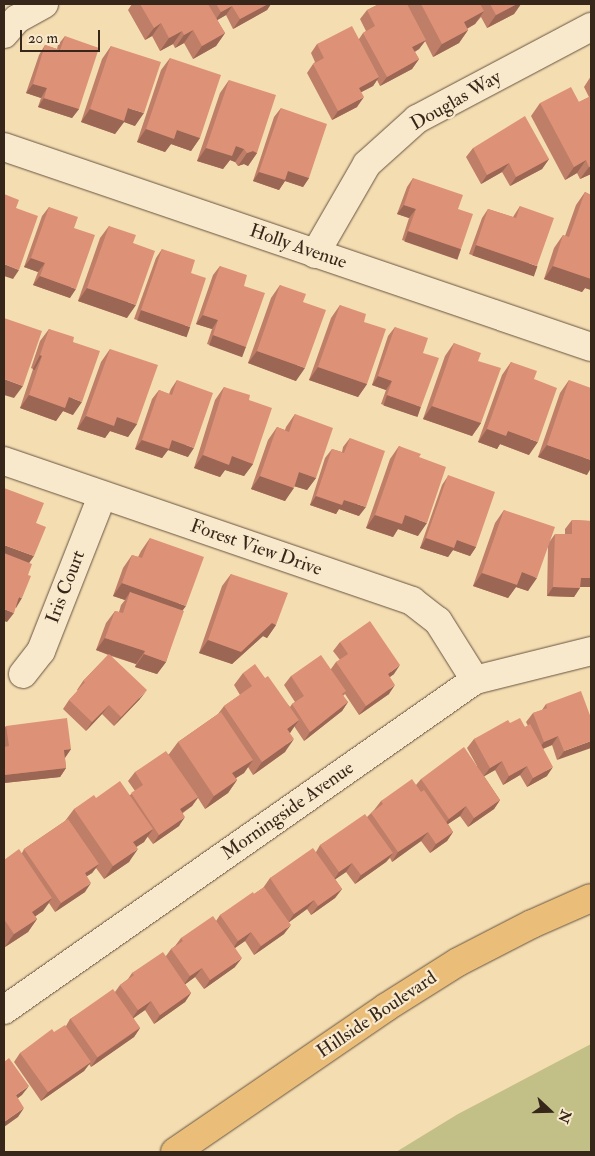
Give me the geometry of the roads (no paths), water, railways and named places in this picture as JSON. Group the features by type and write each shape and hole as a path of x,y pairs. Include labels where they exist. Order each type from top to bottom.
{"main road":[{"name":"Hillside Boulevard","path":"175,1152 379,1013 458,962 532,924 591,898"}],"street":[{"path":"4,34 17,19 44,4"},
{"name":"Douglas Way","path":"315,254 367,164 417,119 591,27"},
{"name":"Holly Avenue","path":"4,147 591,348"},
{"name":"Forest View Drive","path":"4,461 412,601 438,621 475,680"},
{"name":"Iris Court","path":"23,674 41,651 102,496"},
{"name":"Morningside Avenue","path":"4,1010 475,680 591,651"}]}
